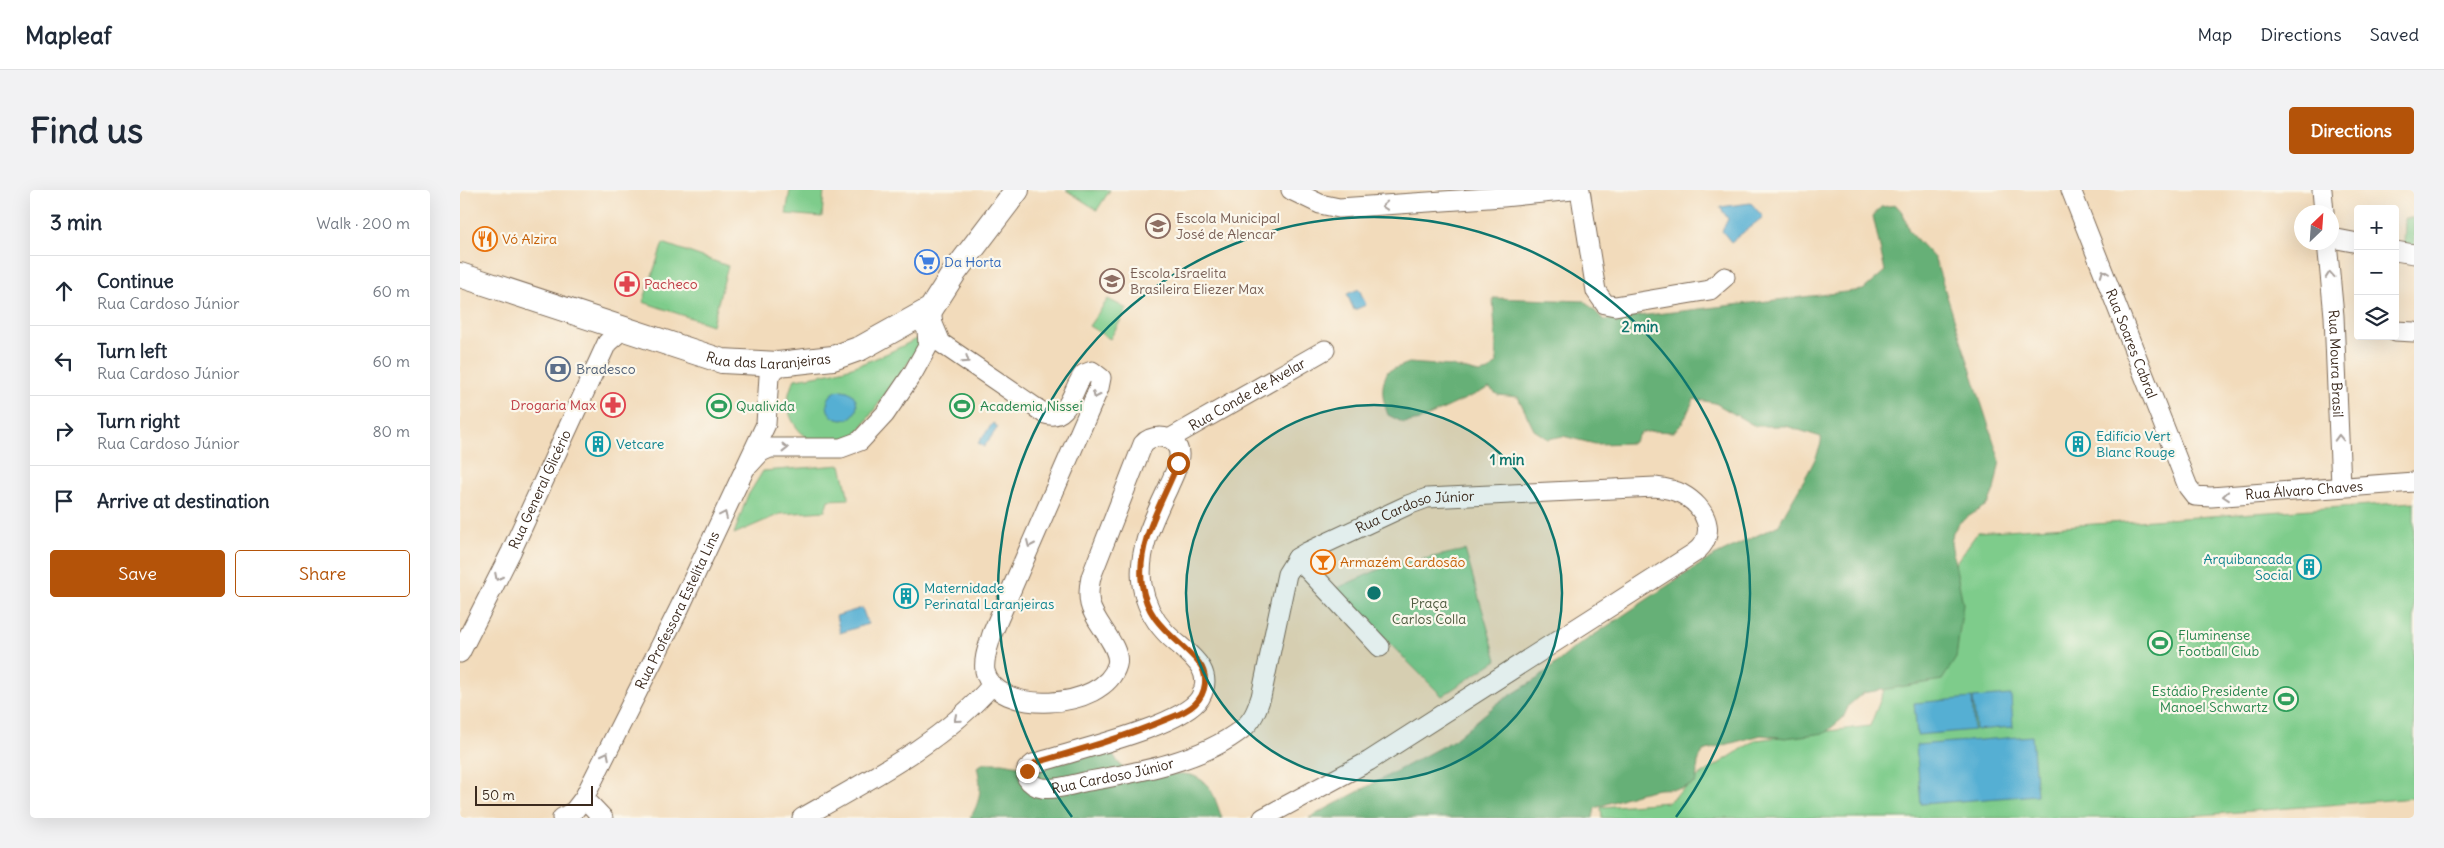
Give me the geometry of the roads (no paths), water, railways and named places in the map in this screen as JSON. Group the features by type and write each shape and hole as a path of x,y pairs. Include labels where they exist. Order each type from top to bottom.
{"main road":[{"name":"Rua das Laranjeiras","path":"460,275 714,359 778,364 833,358 861,348 922,315 1017,190"}],"street":[{"path":"1292,190 1320,204 1339,208 1484,199 1573,190"},
{"path":"1580,190 1596,291 1605,304 1615,306 1710,290 1725,277"},
{"name":"Rua Soares Cabral","path":"2072,190 2188,487 2195,496"},
{"path":"2322,190 2323,205"},
{"path":"2339,239 2354,242"},
{"name":"Rua Moura Brasil","path":"2328,250 2334,316 2341,486"},
{"path":"2399,251 2414,254"},
{"path":"745,470 761,452 770,448 841,448 860,441 885,414 934,345 933,324 922,315"},
{"name":"Rua General Glicério","path":"460,653 511,552 607,342 623,329"},
{"path":"2399,331 2414,332"},
{"path":"934,345 1050,416 1057,415 1066,409 1084,374 1092,371 1101,378 1099,388 992,634 984,665 992,685 1015,697 1050,704 1097,691 1112,677 1118,663 1118,656 1092,611 1089,597 1091,577 1143,444 1155,437 1169,439"},
{"name":"Rua Conde de Avelar","path":"1169,439 1325,350"},
{"path":"746,363 761,377 767,391"},
{"name":"Rua Professora Estelita Lins","path":"562,818 574,810 584,798 675,618 766,424 767,391 770,376 778,364"},
{"name":"Rua Cardoso Júnior","path":"1169,439 1178,450 1178,463 1144,547 1142,585 1149,608 1159,625 1203,669 1206,679 1203,692 1196,704 1183,712 1124,737 1033,764 1026,773 1030,782 1040,788 1051,788 1160,766 1213,746 1244,727 1256,712 1261,697 1285,582 1290,567 1296,558 1400,508 1427,498 1655,487 1675,491 1689,498 1703,514 1709,530 1701,548 1602,612 1369,761 1263,818"},
{"name":"Rua Álvaro Chaves","path":"2195,496 2211,497 2414,482"},
{"path":"1296,558 1380,647"},
{"path":"802,818 882,772 947,728 978,702 992,685"},
{"path":"584,798 603,818"}],"water":[{"path":"1751,203 1763,217 1731,242 1722,231 1728,219 1720,207"},
{"path":"1359,289 1366,305 1354,310 1347,294"},
{"path":"842,390 853,394 857,405 853,416 842,420 831,416 827,405 831,394"},
{"path":"993,423 998,427 984,447 978,443"},
{"path":"862,608 868,624 840,633 836,616"},
{"path":"2011,695 2013,727 1976,730 1973,698"},
{"path":"1972,698 1974,730 1917,735 1914,703"},
{"path":"2032,736 2037,795 1921,804 1916,745"}],"place":[{"name":"Escola Municipal José de Alencar","path":"1158,226"},
{"name":"Vó Alzira","path":"485,239"},
{"name":"Da Horta","path":"927,262"},
{"name":"Escola Israelita Brasileira Eliezer Max","path":"1112,281"},
{"name":"Pacheco","path":"627,284"},
{"name":"Bradesco","path":"558,369"},
{"name":"Drogaria Max","path":"613,405"},
{"name":"Qualivida","path":"719,406"},
{"name":"Academia Nissei","path":"962,406"},
{"name":"Vetcare","path":"598,444"},
{"name":"Edifício Vert Blanc Rouge","path":"2078,444"},
{"name":"Armazém Cardosão","path":"1323,562"},
{"name":"Arquibancada Social","path":"2309,567"},
{"name":"Maternidade Perinatal Laranjeiras","path":"906,596"},
{"name":"Fluminense Football Club","path":"2160,643"},
{"name":"Estádio Presidente Manoel Schwartz","path":"2286,699"}],"park label":[{"name":"Praça Carlos Colla","path":"1429,612"}]}
